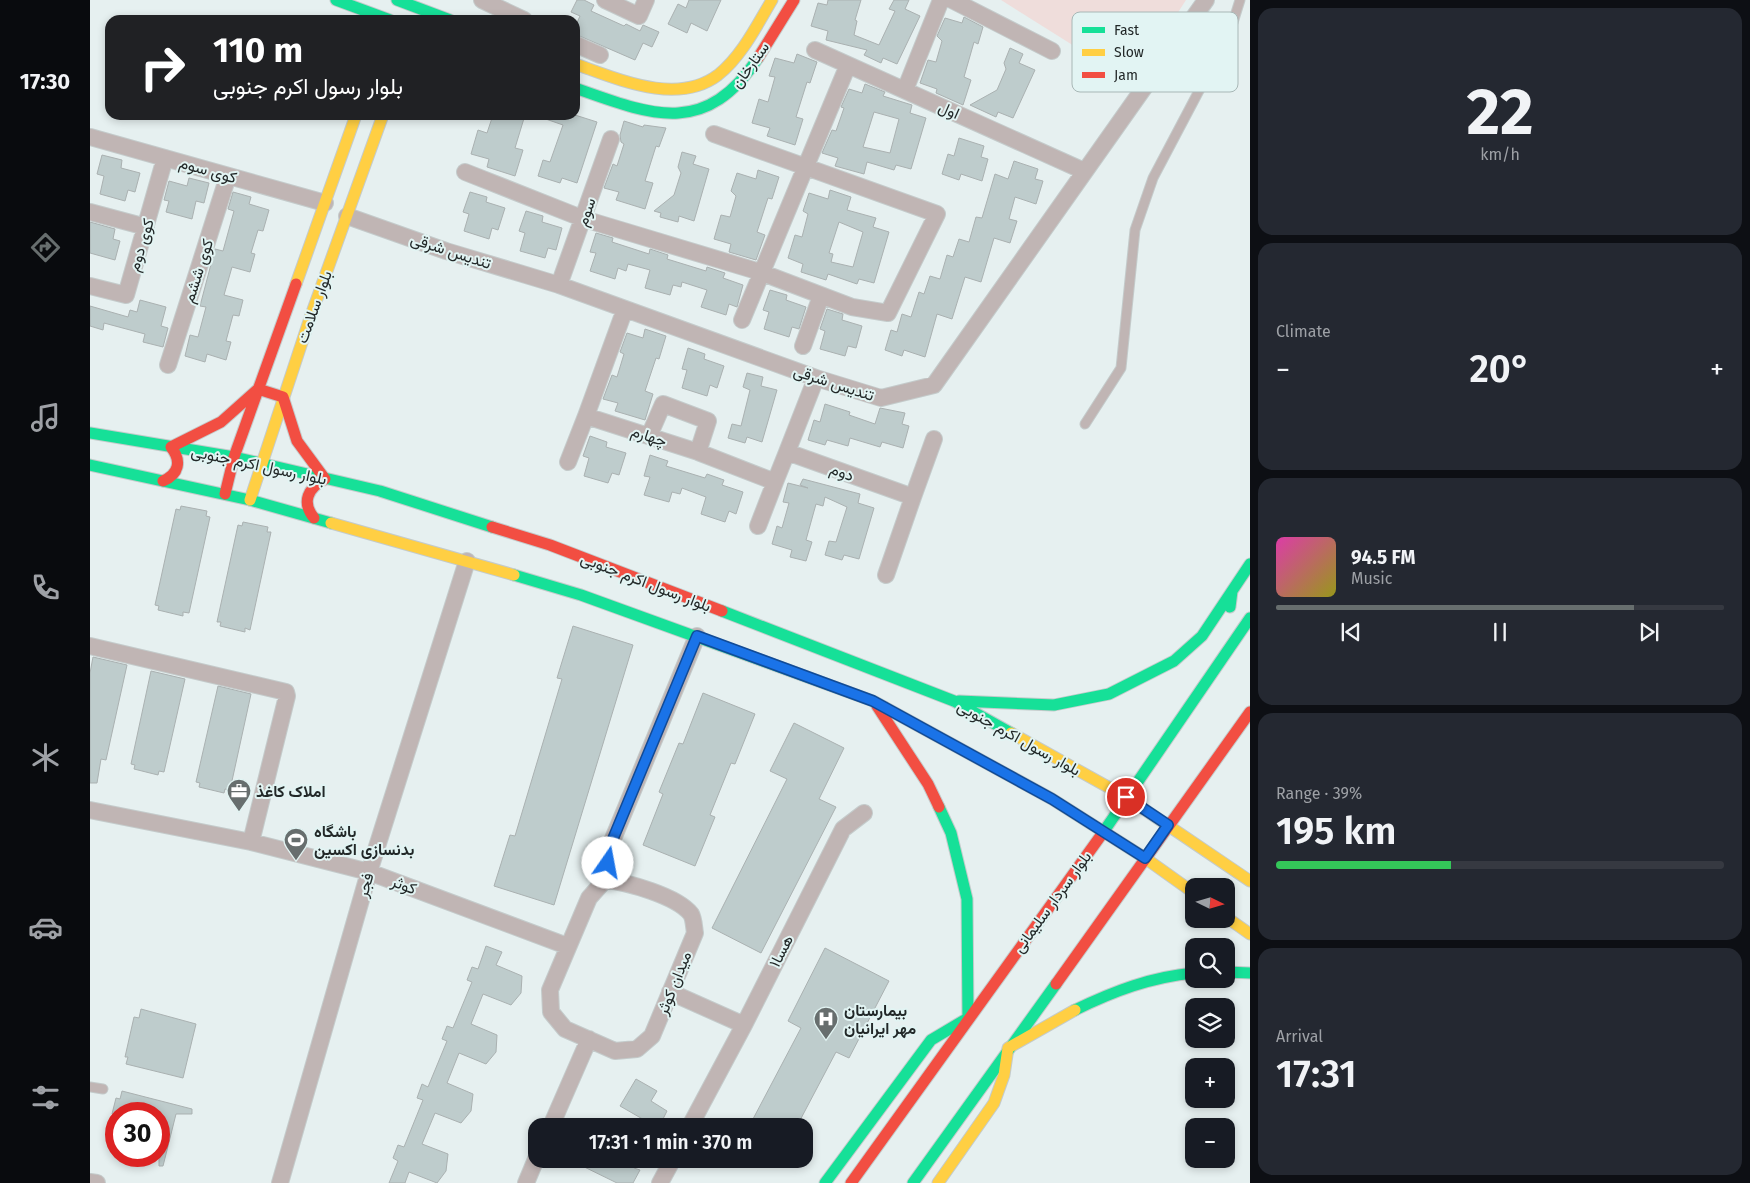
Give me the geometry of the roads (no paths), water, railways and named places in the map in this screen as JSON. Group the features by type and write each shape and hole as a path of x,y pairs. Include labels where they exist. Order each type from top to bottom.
{"main road":[{"path":"336,0 376,15"},
{"path":"391,15 397,0 420,15"},
{"name":"ستارخان","path":"580,66 629,83 673,89 690,89 718,75 741,50 772,0"},
{"name":"ستارخان","path":"580,90 645,112 692,113 716,103 736,89 794,0"},
{"name":"بلوار سلامت","path":"225,494 234,457 354,120"},
{"name":"بلوار سلامت","path":"250,500 283,397 381,120"},
{"path":"163,481 176,473 179,466 179,459 171,447 221,422 258,389 283,397 293,434 303,454 325,479 311,488 308,495 307,504 314,518"},
{"name":"بلوار رسول اکرم جنوبی","path":"90,433 234,457 380,491 550,546 954,701 1126,797 1250,881"},
{"name":"بلوار رسول اکرم جنوبی","path":"90,464 250,500 581,595 873,701 1052,799 1104,831 1185,887"},
{"path":"954,701 1054,705 1109,694 1174,661 1202,636 1250,564"},
{"path":"1223,655 1232,591"},
{"name":"بلوار سردار سلیمانی","path":"851,1183 1104,831 1250,618"},
{"path":"825,1183 931,1040 968,1018 966,899 951,833 928,784 873,701"},
{"path":"913,1183 1250,712"},
{"path":"1235,923 1250,934"},
{"path":"1235,972 1250,973"},
{"path":"1008,1048 1078,1008 1124,987 1185,973"},
{"path":"938,1183 994,1103 1004,1075 1008,1048"}],"street":[{"path":"482,0 512,15"},
{"path":"605,0 639,16 646,0"},
{"path":"905,90 941,0"},
{"path":"952,0 1052,51"},
{"name":"تندیس شرقی","path":"1197,12 1206,0"},
{"path":"580,46 600,55"},
{"name":"اول","path":"815,50 1084,171"},
{"path":"742,320 760,272 848,65"},
{"name":"تندیس شرقی","path":"347,216 446,251 559,285 816,378 880,398 934,385 1140,92"},
{"path":"465,172 584,219 760,272 852,307 888,313 937,214 804,168 714,134"},
{"name":"کوی سوم","path":"90,137 325,203"},
{"name":"سوم","path":"559,285 611,139"},
{"name":"کوی دوم","path":"90,286 126,295 165,158"},
{"name":"کوی ششم","path":"168,365 228,176"},
{"path":"90,212 146,228"},
{"path":"803,346 821,296"},
{"path":"568,462 625,309"},
{"path":"758,526 816,378"},
{"path":"648,436 662,404 708,421 698,452"},
{"name":"چهارم","path":"586,416 698,452 775,482"},
{"path":"886,575 934,439"},
{"name":"دوم","path":"788,452 913,497"},
{"name":"فجر","path":"280,1183 369,872 467,561"},
{"path":"605,880 610,846 697,636"},
{"path":"90,646 286,692 287,696 251,842"},
{"name":"کوثر","path":"90,810 251,842 369,872 567,946"},
{"name":"هسا۱","path":"694,1118 744,1025 843,829 864,813"},
{"name":"میدان کوثر","path":"605,880 625,882 678,903 692,915 695,933 652,1036 637,1049 615,1051 565,1029 550,1012 550,990 567,946 589,898 605,880"},
{"path":"670,992 744,1025"},
{"path":"554,1118 589,1039"},
{"path":"526,1183 532,1168"},
{"path":"660,1183 668,1168"},
{"path":"90,1182 97,1183"}],"lane":[{"path":"1236,12 1240,0"},
{"path":"1085,424 1121,368 1135,230 1153,178 1198,92"},
{"path":"90,1087 103,1089"}],"place":[{"name":"املاک کاغذ","path":"239,812"},
{"name":"باشگاه بدنسازی اکسین","path":"296,861"},
{"name":"بیمارستان مهر ایرانیان","path":"826,1040"}]}
